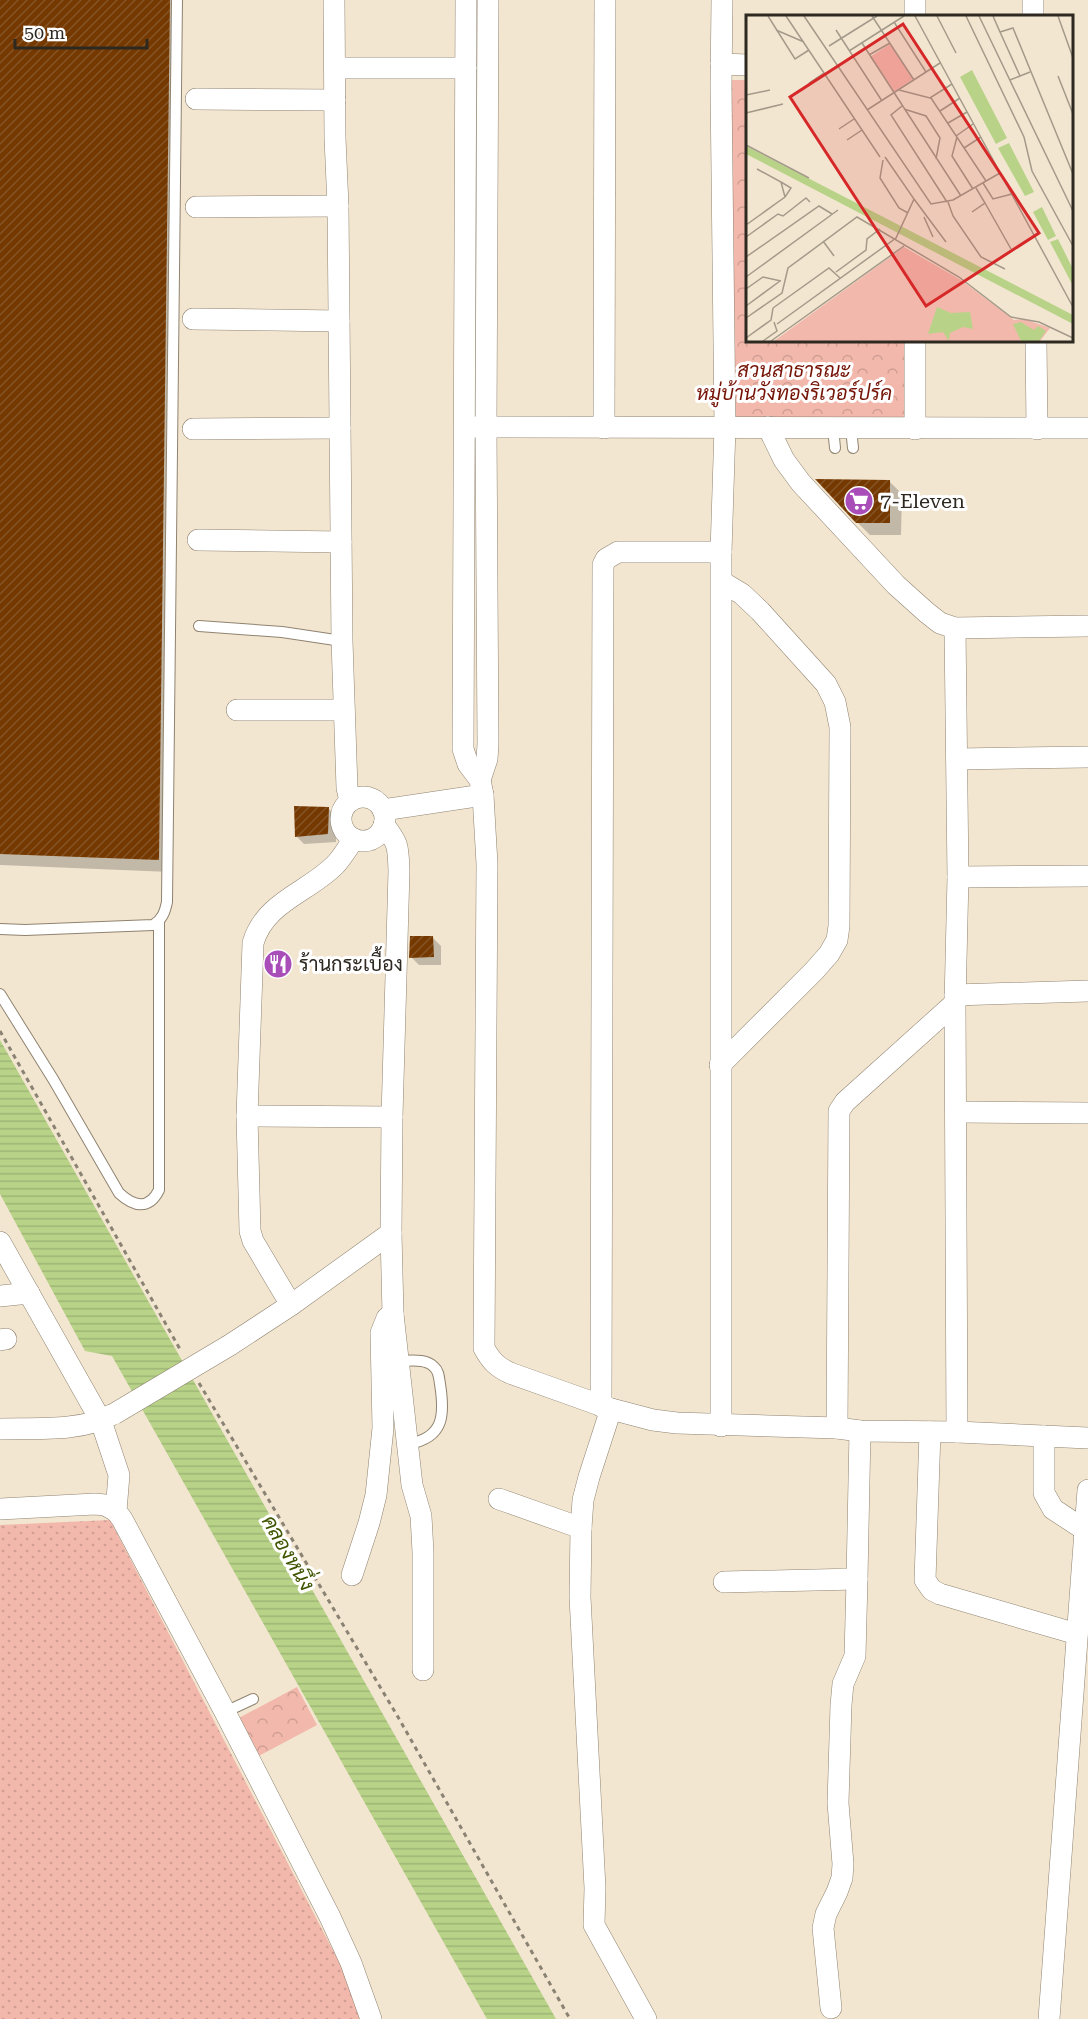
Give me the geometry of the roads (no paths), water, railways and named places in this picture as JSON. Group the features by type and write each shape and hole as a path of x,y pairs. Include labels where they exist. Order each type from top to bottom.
{"street":[{"path":"334,0 342,641 347,788 350,801"},
{"path":"466,0 463,749 468,764 482,788"},
{"path":"488,0 486,427 488,744 482,788 487,864 484,1348 489,1358 499,1368 606,1408 653,1420 721,1426 1088,1438"},
{"path":"604,428 605,0"},
{"path":"721,1426 721,552 725,427 722,0"},
{"path":"721,64 746,65"},
{"path":"335,68 466,68"},
{"path":"196,99 335,100"},
{"path":"196,207 338,206"},
{"path":"193,318 339,321"},
{"path":"915,342 915,429"},
{"path":"1036,342 1037,429"},
{"path":"464,427 768,427 843,438 915,429 1088,428"},
{"path":"768,427 784,460 801,483 896,585 940,622 955,628 1088,627"},
{"path":"193,429 340,429"},
{"path":"198,540 341,542"},
{"path":"646,2019 594,1925 596,1888 580,1597 583,1500 606,1408 603,565 606,560 618,552 721,552"},
{"path":"720,1065 814,972 837,940 839,926 840,728 835,702 825,684 760,611 742,594 722,582"},
{"path":"955,628 958,877 955,999 957,1432"},
{"path":"237,710 344,710"},
{"path":"957,759 1088,757"},
{"path":"383,818 482,788"},
{"path":"383,818 375,837 369,840 354,839 342,824 343,811 350,801 362,797 369,798 375,801 398,848 392,1117 393,1314 412,1485 421,1516 423,1670"},
{"path":"291,1305 253,1241 250,1231 247,1116 253,943 256,931 269,913 336,864 354,839"},
{"path":"958,877 1088,876"},
{"path":"837,1428 839,1111 845,1102 955,999 1088,991"},
{"path":"956,1112 1088,1113"},
{"path":"247,1116 392,1117"},
{"path":"0,1429 73,1426 107,1417 230,1345 291,1305 391,1233"},
{"path":"0,1242 29,1293 107,1417 119,1475 116,1510"},
{"path":"0,1296 29,1293"},
{"path":"352,1575 376,1495 383,1428 381,1333 387,1318 393,1314"},
{"path":"831,2008 823,1928 826,1914 842,1878 838,1803 841,1704 843,1684 855,1656 860,1431"},
{"path":"930,1432 925,1580 928,1586 940,1594 1077,1634"},
{"path":"1044,1436 1044,1493 1053,1509 1085,1530"},
{"path":"1049,2019 1088,1490"},
{"path":"499,1499 581,1528"},
{"path":"0,1509 95,1504 116,1510 225,1712 330,1917 351,1963 371,2019"},
{"path":"724,1582 857,1579"}],"lane":[{"path":"0,929 153,925 163,916 167,902 177,0"},
{"path":"199,626 282,632 342,641"},
{"path":"0,994 119,1192 126,1199 147,1204 154,1200 159,1190 159,922"},
{"path":"398,1361 425,1362 434,1365 441,1393 441,1418 436,1431 429,1437 408,1444"},
{"path":"225,1712 253,1699"}],"water":[{"name":"คลองหนึ่ง","path":"0,1040 556,2019 487,2019 112,1356 85,1351 0,1194"}],"place":[{"name":"7-Eleven","path":"859,501"},
{"name":"ร้านกระเบื้อง","path":"278,964"}],"park label":[{"name":"สวนสาธารณะ หมู่บ้านวังทองริเวอร์ปร์ค","path":"794,382"}]}
